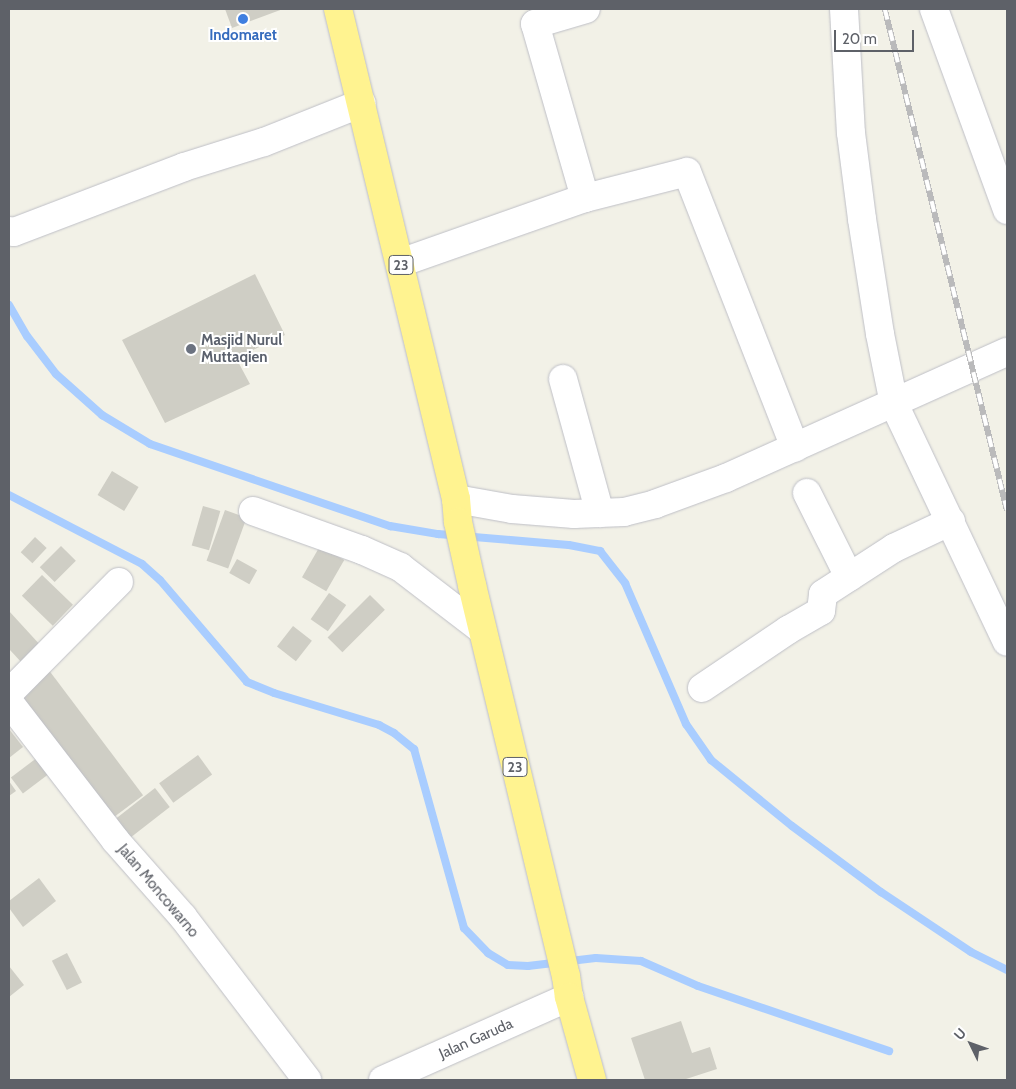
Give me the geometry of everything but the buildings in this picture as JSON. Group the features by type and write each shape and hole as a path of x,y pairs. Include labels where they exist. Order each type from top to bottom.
{"highway":[{"name":"23","path":"338,9 400,264 457,511 482,630 592,1080"}],"street":[{"path":"585,198 535,24 586,9"},
{"path":"844,9 851,133 880,334 894,404 1007,642"},
{"path":"934,9 1007,210"},
{"path":"9,231 14,232 184,167 264,142 362,103"},
{"path":"400,264 585,198 687,172 794,448"},
{"path":"457,511 512,509 574,514 624,512 655,504 726,478 1007,352"},
{"path":"563,379 600,513"},
{"path":"807,493 849,578"},
{"path":"253,510 362,550 400,567 482,630"},
{"path":"702,688 788,630 814,617 823,609 821,598 823,594 894,548 951,521"},
{"path":"9,696 12,690 119,582"},
{"name":"Jalan Moncowarno","path":"9,702 116,841 183,917 307,1080"},
{"name":"Jalan Garuda","path":"383,1080 568,986"}],"waterway":[{"path":"9,305 27,336 56,374 102,415 150,444 390,526 438,534 569,545 600,551 625,583 686,724 711,760 792,826 881,892 971,952 1007,970"},
{"path":"9,495 142,564 160,580 247,682 274,693 379,725 394,733 414,749 464,928 488,953 508,965 528,966 596,958 641,961 698,986 889,1051"}],"railway":[{"path":"885,9 1007,510"}],"place":[{"name":"Indomaret","path":"243,19"},
{"name":"Masjid Nurul Muttaqien","path":"191,349"}]}
